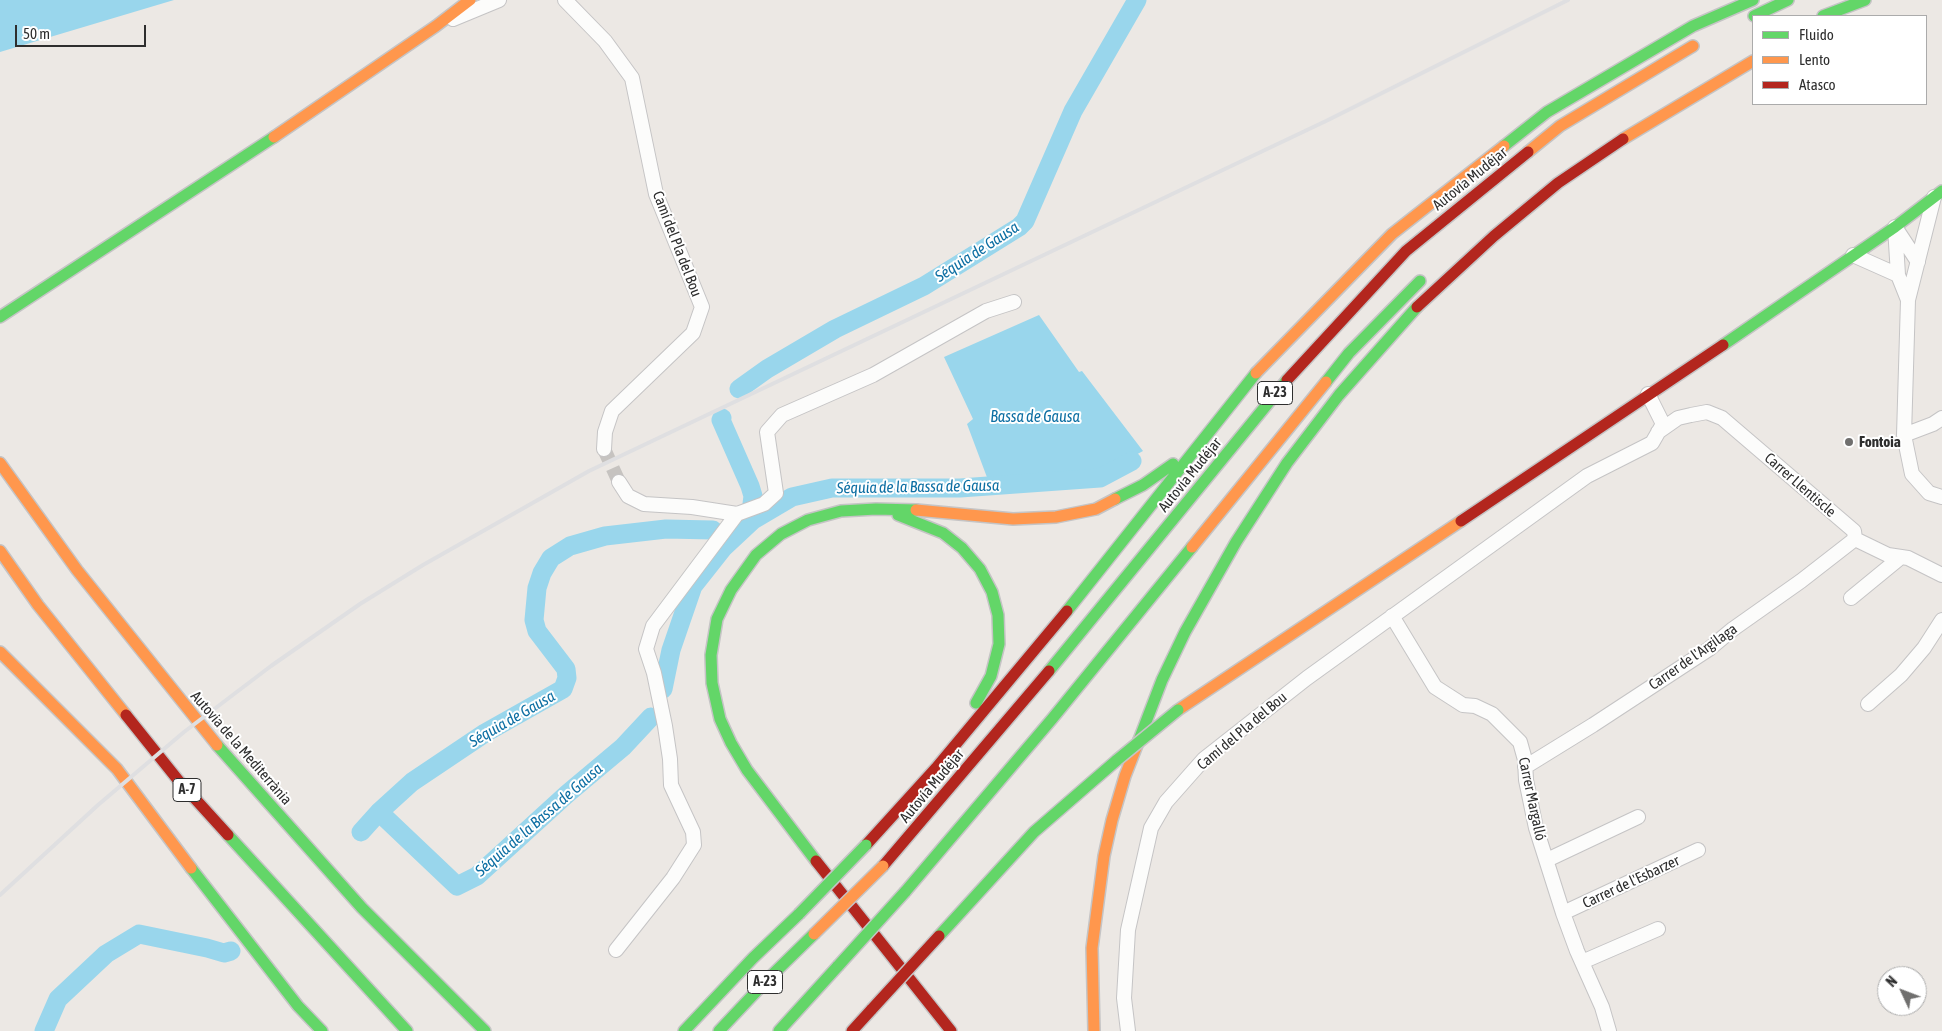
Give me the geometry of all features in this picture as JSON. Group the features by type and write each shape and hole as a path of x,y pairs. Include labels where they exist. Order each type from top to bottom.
{"main road":[{"path":"2,316 285,129 436,26 470,0"},
{"path":"684,1031 753,958 866,845 936,768 1077,598 1252,377 1392,234 1547,112 1693,26 1753,0"},
{"path":"1757,15 1788,0"},
{"path":"1827,15 1865,0"},
{"path":"1837,15 1865,0"},
{"name":"Autovía Mudéjar","path":"719,1031 768,979 883,866 1096,617 1272,397 1406,251 1560,126 1702,41"},
{"path":"1094,1031 1092,948 1097,902 1106,847 1125,776 1162,680 1186,632 1236,542 1287,463 1339,395 1416,307 1494,236 1558,183 1751,54"},
{"path":"852,1031 1034,832 1178,710 1895,227 1938,194"},
{"name":"A-23","path":"779,1031 904,892 1052,720 1349,353 1429,273"},
{"path":"951,1031 782,818 731,743 720,718 712,683 711,655 717,619 731,590 756,555 781,534 808,520 841,511 876,509 934,510 1013,519 1056,518 1096,509 1114,500 1143,485 1198,446"},
{"name":"Autovia de la Mediterrània","path":"0,463 77,570 216,744 362,908 485,1031"},
{"path":"866,845 974,705 991,676 999,644 998,615 992,592 980,569 962,548 936,530 914,520 876,509"},
{"name":"A-7","path":"0,551 38,605 178,780 407,1031"},
{"path":"0,652 117,769 173,845 298,1006 322,1031"},
{"path":"932,1008 944,1031"}],"street":[{"path":"436,26 499,0"},
{"name":"Camí del Pla del Bou","path":"565,0 605,40 632,78 656,194 702,307 692,333 612,411 605,432 604,449"},
{"path":"1938,194 1908,300 1904,435 1912,474 1929,493 1942,498"},
{"path":"1895,227 1918,262"},
{"path":"1895,227 1898,275 1908,300"},
{"path":"1853,255 1898,275"},
{"path":"619,482 628,496 644,504 692,507 737,514 764,504 776,493 767,432 782,415 873,375 986,311 1014,302"},
{"path":"1648,394 1662,424 1658,432"},
{"name":"Carrer Llentiscle","path":"1392,616 1587,476 1652,442 1658,432 1678,418 1708,412 1722,418 1854,531 1855,539 1888,555 1908,558 1942,575"},
{"path":"1904,435 1933,424 1942,418"},
{"path":"616,950 673,878 694,845 693,832 671,785 670,759 665,726 654,673 646,649 653,626 737,514"},
{"name":"Carrer de l'Argilaga","path":"1525,767 1709,649 1732,629 1801,582 1855,539"},
{"path":"1851,598 1901,557"},
{"name":"Camí del Pla del Bou","path":"1128,1031 1124,998 1128,930 1151,828 1166,802 1204,759 1307,678 1392,616"},
{"name":"Carrer Margalló","path":"1392,616 1435,688 1463,705 1475,706 1492,714 1520,742 1536,828 1563,914 1602,1007 1609,1031"},
{"path":"1868,704 1901,675 1924,648 1942,620"},
{"path":"1547,860 1638,817"},
{"name":"Carrer de l'Esbarzer","path":"1563,914 1698,850"},
{"path":"1582,962 1658,929"}],"water":[{"path":"0,0 174,0 0,52"},
{"name":"Bassa de Gausa","path":"1039,315 1079,372 1082,371 1143,451 1097,476 988,480 967,424 973,419 944,357"}],"waterway":[{"name":"Séquia de Gausa","path":"739,389 767,369 835,329 924,286 1019,227 1025,221 1073,111 1137,0"},
{"name":"Séquia de Gausa","path":"722,418 721,420 750,486 753,496 752,504"},
{"name":"Séquia de la Bassa de Gausa","path":"663,689 671,650 693,586 723,548 753,520 792,497 832,488 960,488 1100,478 1132,461"},
{"name":"Séquia de Gausa","path":"361,832 379,812 412,782 485,733 563,689 567,678 566,669 537,631 534,620 537,588 542,573 551,558 570,546 605,536 666,529 713,530"},
{"name":"Séquia de la Bassa de Gausa","path":"379,812 457,886 477,876 567,794 623,747 651,717"},
{"name":"Séquia de Gausa","path":"44,1031 58,999 106,954 139,934 224,953 231,951"}],"tunnel":[{"path":"604,449 619,482"}],"railway":[{"path":"0,895 98,805 184,732 271,666 360,604 423,565 589,471 1326,121 1568,0"}],"traffic: fast":[{"path":"1504,146 1547,112 1693,26 1753,0"},
{"path":"1756,15 1788,0"},
{"path":"1826,15 1865,0"},
{"path":"0,317 274,137"},
{"path":"1723,345 1895,227 1942,191"},
{"path":"1326,382 1349,353 1420,281"},
{"path":"1139,740 1162,680 1185,632 1236,542 1287,463 1339,395 1417,307"},
{"path":"1067,611 1256,373"},
{"path":"1049,671 1287,380"},
{"path":"1115,499 1143,485 1173,464"},
{"path":"816,861 747,770 731,743 720,719 712,683 711,655 717,619 731,590 756,555 781,534 808,520 841,511 876,509 916,510"},
{"path":"898,515 943,533 962,548 980,569 992,592 998,615 999,644 991,676 976,703"},
{"path":"905,892 1052,719 1192,547"},
{"path":"1117,760 1178,710"},
{"path":"217,745 362,908 485,1031"},
{"path":"939,936 1034,832 1117,760"},
{"path":"228,835 407,1031"},
{"path":"799,914 866,845"},
{"path":"191,868 298,1006 322,1031"},
{"path":"838,966 905,892"},
{"path":"684,1031 753,958 799,914"},
{"path":"719,1031 814,934"},
{"path":"779,1031 838,966"}],"traffic: slow":[{"path":"274,137 436,26 470,0"},
{"path":"1528,152 1560,126 1693,46"},
{"path":"1623,139 1752,62"},
{"path":"1256,373 1392,234 1504,146"},
{"path":"1192,547 1326,382"},
{"path":"0,463 77,570 217,745"},
{"path":"916,510 1013,519 1056,517 1096,509 1115,499"},
{"path":"1178,710 1461,521"},
{"path":"0,551 38,605 126,715"},
{"path":"0,652 117,769 191,868"},
{"path":"1094,1031 1092,948 1104,856 1125,776 1139,740"},
{"path":"814,934 883,866"}],"traffic: jam":[{"path":"1417,307 1494,236 1558,183 1623,139"},
{"path":"1287,380 1406,251 1528,152"},
{"path":"1461,521 1723,345"},
{"path":"866,845 936,768 1067,611"},
{"path":"883,866 1049,671"},
{"path":"126,715 178,780 228,835"},
{"path":"816,861 951,1031"},
{"path":"872,1009 939,936"},
{"path":"852,1031 872,1009"}],"place":[{"name":"Fontoia","path":"1849,442"}]}
